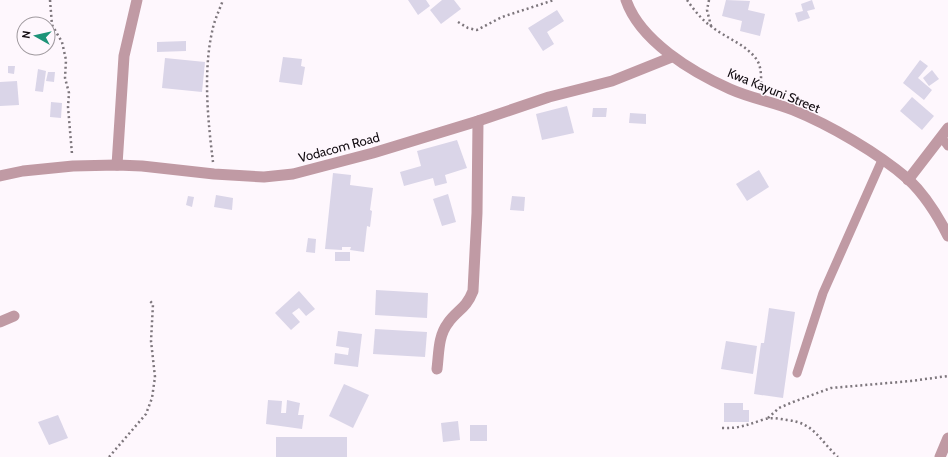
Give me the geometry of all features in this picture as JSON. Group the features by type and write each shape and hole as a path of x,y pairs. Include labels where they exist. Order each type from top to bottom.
{"street":[{"path":"117,165 124,56 137,0"},
{"name":"Kwa Kayuni Street","path":"626,0 636,20 672,56 704,76 731,89 794,111 846,136 882,160 908,180 928,203 948,236"},
{"name":"Vodacom Road","path":"0,176 22,171 73,166 117,165 264,177 293,174 373,153 478,121 549,97 612,81 672,56"},
{"path":"437,369 439,344 443,332 448,322 469,301 473,291 477,220 478,121"},
{"path":"908,180 946,137"},
{"path":"0,322 14,316"},
{"path":"940,457 948,438"}],"lane":[{"path":"797,373 823,293 882,160"}],"path":[{"path":"50,0 52,25 62,42 66,60 65,78 69,93 68,107 73,166"},
{"path":"214,174 207,103 209,60 212,33 223,0"},
{"path":"458,22 468,28 477,30 509,15 554,0"},
{"path":"687,0 699,15 712,27 740,45 757,59 760,65 762,99"},
{"path":"709,0 707,10 712,27"},
{"path":"108,457 146,414 152,398 155,377 151,341 153,304 149,300"},
{"path":"722,428 745,426 768,418 779,408 831,388 912,381 948,376"},
{"path":"768,418 792,420 808,426 820,436 838,457"}],"building":[{"path":"408,0 426,0 430,6 418,15"},
{"path":"442,0 454,0 461,9 441,24 430,10"},
{"path":"726,0 750,1 748,10 765,14 760,36 740,31 742,21 722,16"},
{"path":"812,0 815,9 807,11 810,18 798,22 795,13 803,11 801,4"},
{"path":"557,10 564,21 547,32 554,44 543,51 528,28"},
{"path":"186,41 186,51 157,52 157,42"},
{"path":"283,57 302,59 301,66 305,67 302,85 279,82"},
{"path":"165,58 205,62 202,92 162,88"},
{"path":"920,60 928,66 918,78 932,90 924,100 903,83"},
{"path":"8,66 15,66 14,74 8,73"},
{"path":"38,69 46,71 43,92 35,91"},
{"path":"932,70 939,79 929,86 923,78"},
{"path":"48,72 55,72 54,82 46,81"},
{"path":"17,81 19,105 0,106 0,82"},
{"path":"912,97 934,116 922,130 900,111"},
{"path":"51,102 62,103 61,118 50,117"},
{"path":"567,106 574,133 542,140 536,114"},
{"path":"593,108 607,108 606,117 592,117"},
{"path":"630,113 646,114 646,124 629,123"},
{"path":"457,140 467,168 445,175 447,183 435,186 433,178 404,186 400,172 421,166 417,151"},
{"path":"759,170 769,187 747,201 736,184"},
{"path":"333,173 351,175 350,185 373,188 370,210 372,211 370,227 367,226 364,252 350,250 351,247 342,247 342,250 325,249"},
{"path":"448,194 456,222 442,226 433,199"},
{"path":"216,195 233,198 232,210 214,207"},
{"path":"188,196 194,197 192,207 186,205"},
{"path":"512,196 525,197 524,211 510,210"},
{"path":"308,238 316,239 315,253 306,252"},
{"path":"335,252 350,252 350,261 335,261"},
{"path":"376,290 428,293 427,318 375,315"},
{"path":"299,291 315,309 306,316 299,308 292,313 300,322 291,330 275,313"},
{"path":"769,308 795,312 783,398 754,394 761,343 764,343"},
{"path":"375,329 427,332 425,357 373,354"},
{"path":"338,331 362,334 358,367 334,364 335,353 348,355 349,348 336,346"},
{"path":"726,341 757,346 753,374 721,369"},
{"path":"344,384 369,395 353,428 329,416"},
{"path":"268,400 282,401 281,413 286,413 287,400 300,403 298,415 304,415 302,429 266,424"},
{"path":"724,403 743,403 743,410 749,410 749,422 724,422"},
{"path":"58,415 68,438 49,445 38,422"},
{"path":"458,421 460,440 443,442 441,423"},
{"path":"470,425 487,425 487,441 470,441"},
{"path":"276,437 347,437 347,457 276,457"}]}
